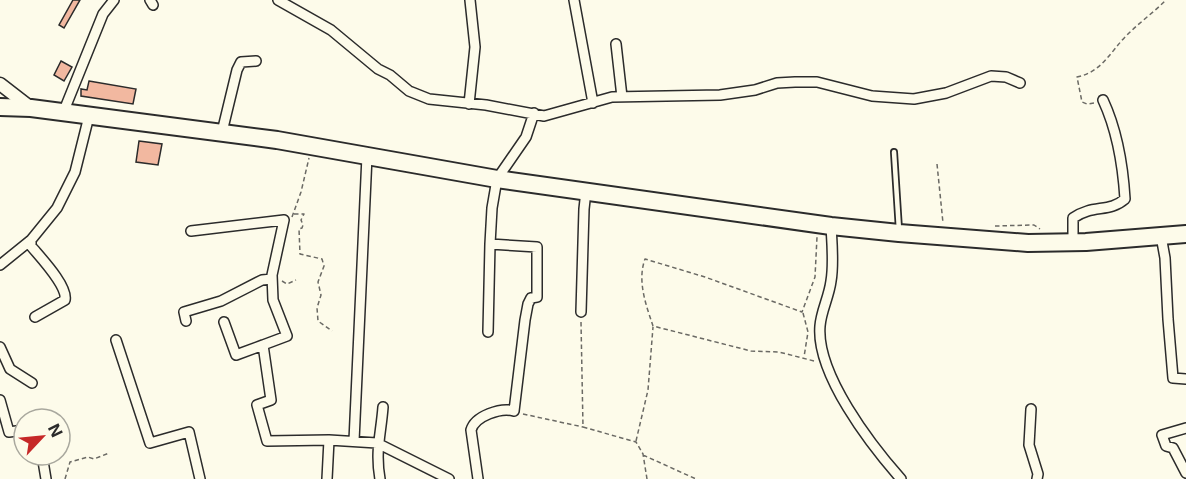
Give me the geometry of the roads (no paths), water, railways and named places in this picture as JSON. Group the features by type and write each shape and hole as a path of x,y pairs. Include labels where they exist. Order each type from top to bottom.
{"highway":[{"path":"0,107 31,108 222,132 497,178 899,233 1028,243 1186,234"}],"street":[{"path":"63,113 94,34 114,0"},
{"path":"278,0 331,30 409,91 429,99 544,116 599,100 622,97 720,95 755,90 777,83 806,81 872,96 914,99 946,93 991,76 1006,77 1020,83"},
{"path":"469,104 475,47 470,0"},
{"path":"574,0 593,103"},
{"path":"616,45 622,97"},
{"path":"222,132 237,70 241,62 256,61"},
{"path":"0,84 31,108"},
{"path":"1073,242 1073,218 1084,210 1117,206 1125,199 1124,178 1113,126 1103,100"},
{"path":"489,332 490,244 492,208 497,178 526,137 534,113"},
{"path":"0,265 31,240 57,208 75,172 89,116"},
{"path":"354,441 367,156"},
{"path":"581,312 586,191"},
{"path":"191,231 284,220 272,279 273,300 287,336 236,355 224,322"},
{"path":"824,224 831,283 820,329 827,365 835,386 852,414 901,479"},
{"path":"1161,236 1165,258 1173,378 1186,379"},
{"path":"31,240 31,246 63,286 66,294 65,300 35,317"},
{"path":"478,479 471,430 480,418 507,409 514,411 528,303 531,298 537,297 537,247 490,244"},
{"path":"186,321 184,312 220,301 262,280 272,279"},
{"path":"116,340 150,443 189,432 200,479"},
{"path":"263,345 271,400 257,405 267,441 377,442 449,479"},
{"path":"0,347 10,369 32,383"},
{"path":"0,400 9,432 12,432"},
{"path":"380,479 377,442 381,437 383,407"},
{"path":"1031,410 1029,445 1038,474 1037,479"},
{"path":"1186,428 1162,435 1163,442 1166,446 1173,448 1186,473"},
{"path":"327,479 329,440"}],"lane":[{"path":"894,152 899,233"}]}
